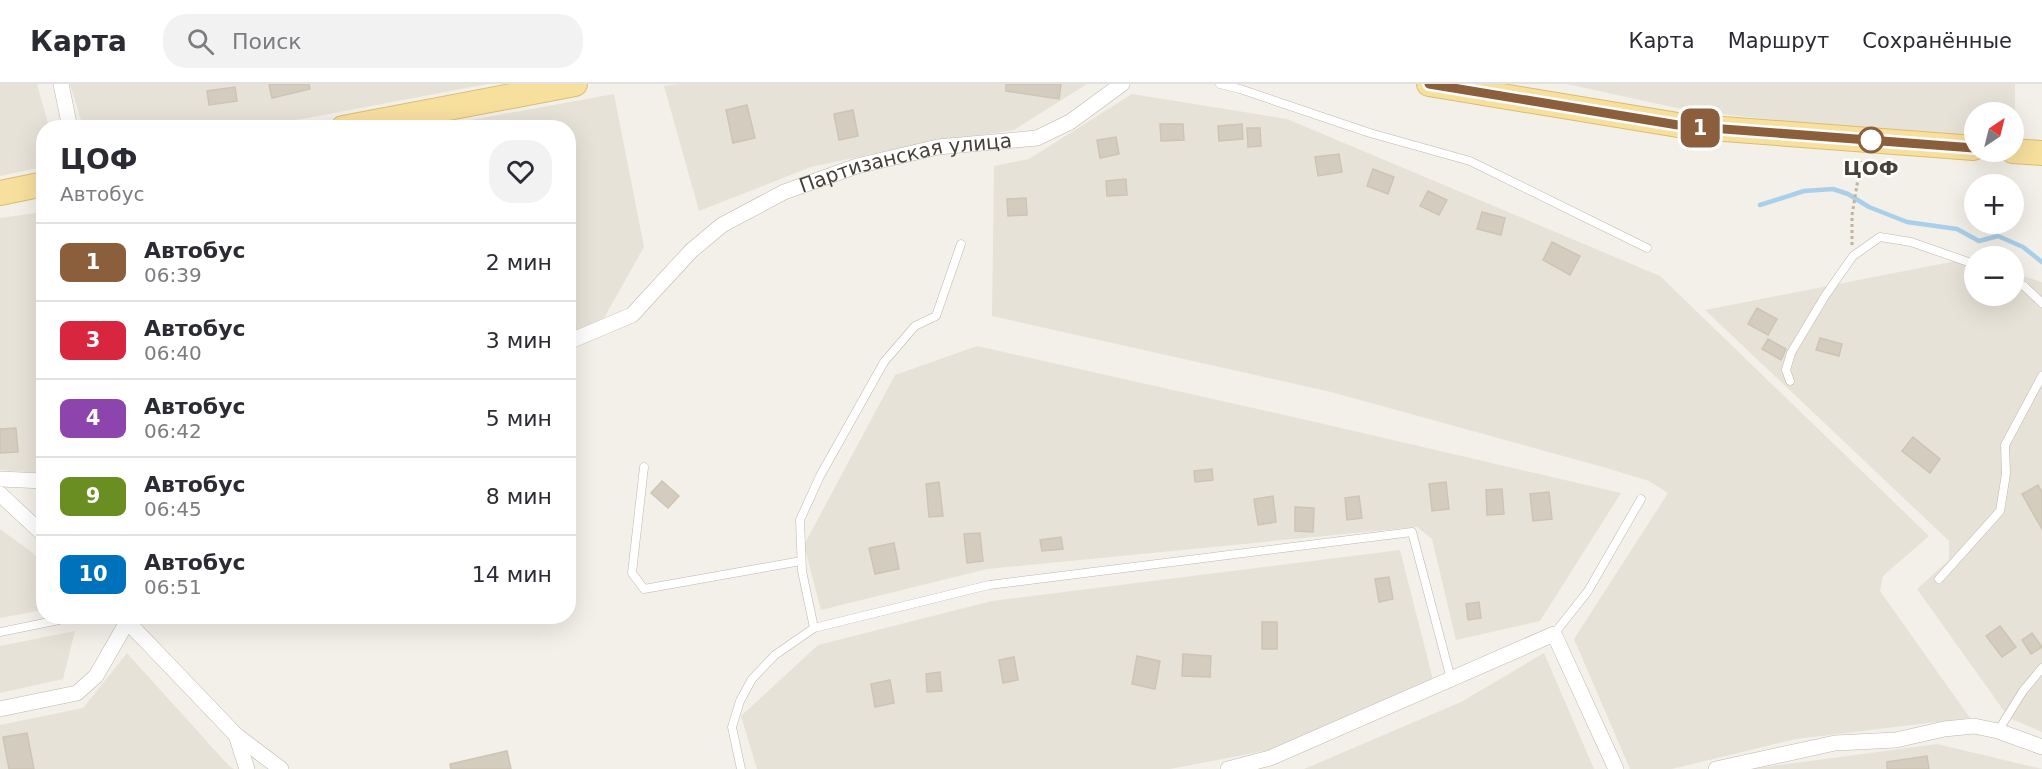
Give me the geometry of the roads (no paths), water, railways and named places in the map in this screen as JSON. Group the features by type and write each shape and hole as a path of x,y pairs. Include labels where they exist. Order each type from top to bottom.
{"main road":[{"path":"386,120 575,84"},
{"path":"1429,84 1684,126 1964,147"},
{"path":"2024,152 2042,153"},
{"path":"0,193 36,186"}],"street":[{"path":"61,84 68,120"},
{"name":"Партизанская улица","path":"576,339 632,315 692,251 722,225 783,192 857,166 938,147 1037,138 1070,122 1122,84"},
{"path":"0,478 36,480"},
{"path":"0,494 36,528"},
{"path":"0,709 77,693 96,676 122,624"},
{"path":"129,624 236,735 282,769"},
{"path":"1228,769 1246,767 1270,758 1554,634 1616,769"},
{"path":"1716,769 1835,743 1896,740 1944,729 1974,726 1998,731 2042,747"},
{"path":"236,735 247,769"}],"lane":[{"path":"1220,84 1240,88 1370,133 1470,161 1647,248"},
{"path":"1790,381 1786,370 1791,353 1825,296 1853,256 1880,237 1911,242 1964,261"},
{"path":"814,628 802,571 800,520 820,477 884,362 915,326 936,316 961,244"},
{"path":"2024,286 2042,303"},
{"path":"1939,579 2000,511 2006,474 2005,445 2042,376"},
{"path":"644,467 632,573 644,589 801,561"},
{"path":"1554,634 1588,591 1641,499"},
{"path":"741,769 732,727 740,701 752,679 775,655 814,628 989,585 1412,532 1452,680"},
{"path":"0,632 39,624"},
{"path":"1998,731 2023,691 2042,668"}],"waterway":[{"path":"1760,205 1804,191 1833,189 1907,222 1957,229 1979,241 1998,236 2023,247 2042,262"}],"place":[{"name":"ЦОФ","path":"1871,140"}]}
